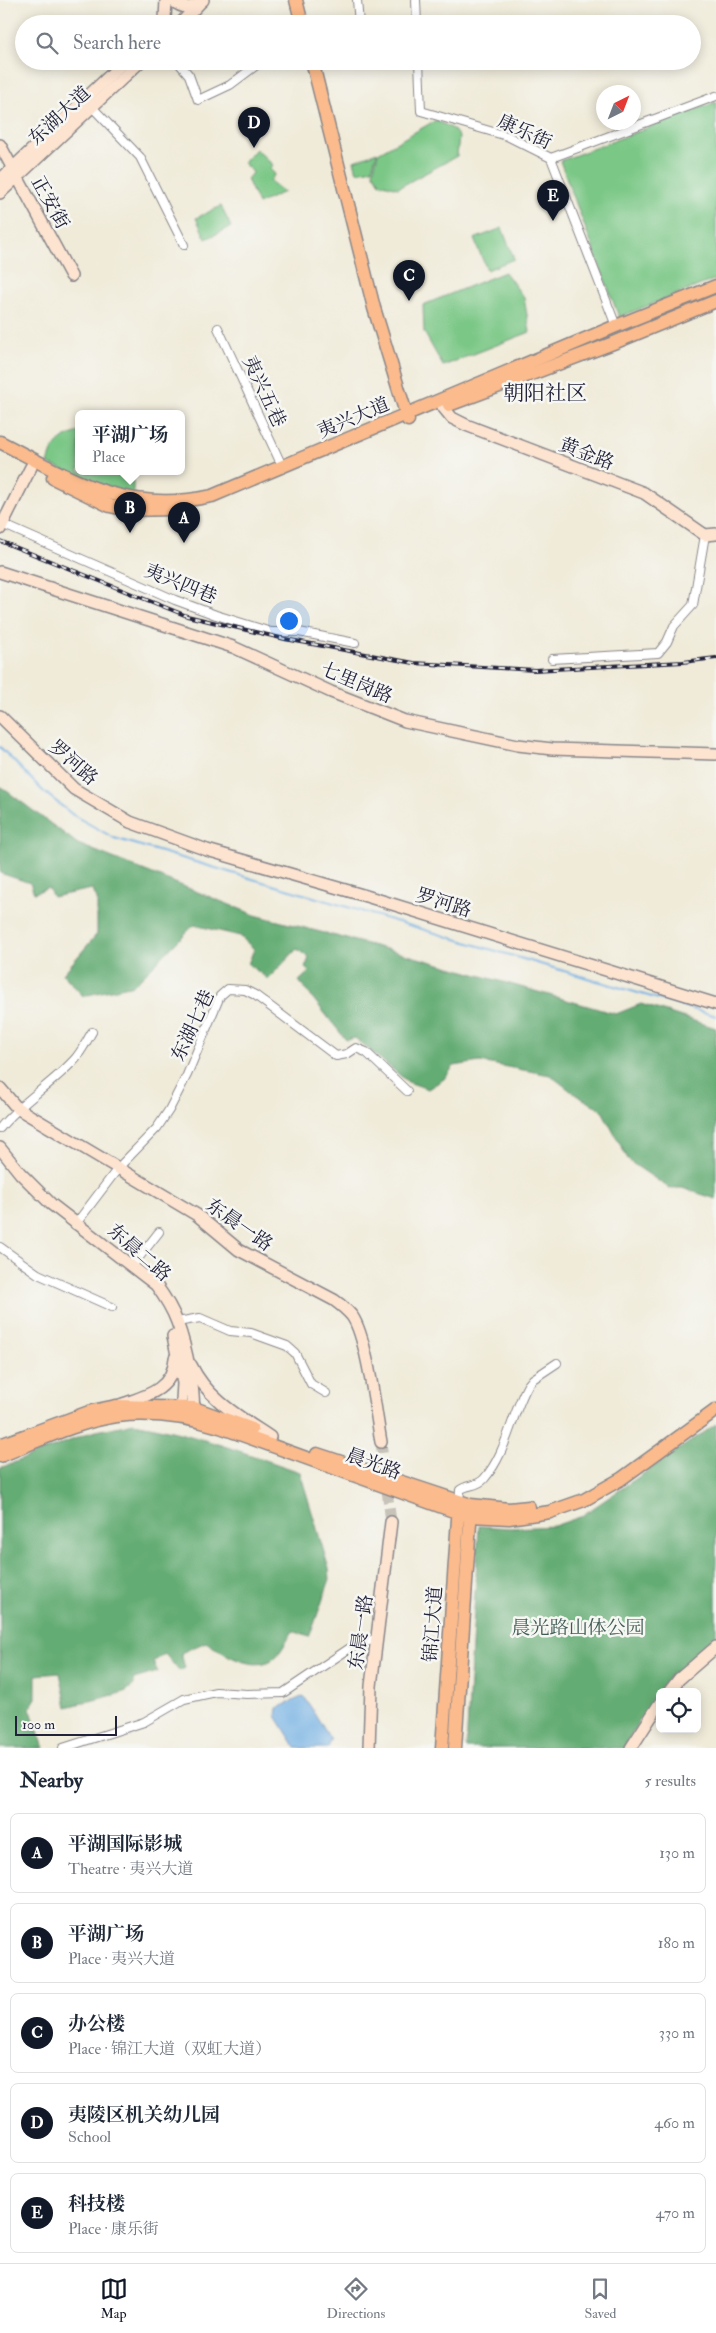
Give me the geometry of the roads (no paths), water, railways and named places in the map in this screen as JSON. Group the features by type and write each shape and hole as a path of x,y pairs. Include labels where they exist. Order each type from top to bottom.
{"main road":[{"path":"164,15 166,0"},
{"path":"172,0 181,6 201,3"},
{"path":"296,0 300,15"},
{"path":"189,15 201,3"},
{"name":"东湖大道","path":"0,194 15,173 116,70"},
{"name":"东湖大道","path":"0,180 15,173 92,107 131,70"},
{"path":"314,70 374,308 407,417"},
{"name":"正安街","path":"0,145 72,276"},
{"name":"夷兴大道","path":"0,451 110,506 128,510 175,509 214,501 616,326 716,286"},
{"name":"夷兴大道","path":"0,442 41,464 104,492 135,500 175,502 212,496 407,417 443,407 616,342 716,301"},
{"name":"黄金路","path":"443,407 452,418 466,426 644,493 710,534"},
{"path":"1,526 31,467"},
{"name":"七里岗路","path":"0,572 233,647 331,692 405,721 518,745 552,749 716,754"},
{"name":"罗河路","path":"0,716 74,789 130,822 207,850 366,896 716,1004"},
{"name":"罗河路","path":"0,724 72,794 85,804 129,828 162,834"},
{"name":"东晨一路","path":"0,1088 17,1108 197,1215 239,1250 334,1300 348,1311 357,1326 363,1347 381,1442"},
{"name":"东晨二路","path":"0,1148 20,1173 51,1204 149,1288 161,1304 180,1349"},
{"name":"东晨二路","path":"0,1156 48,1207 133,1265 156,1285 168,1301 177,1322 187,1412"},
{"path":"116,1406 152,1394 166,1384 175,1366 180,1349"},
{"path":"180,1349 195,1374 215,1398 270,1437"},
{"name":"晨光路","path":"0,1445 92,1411 116,1406 187,1412 270,1437 465,1509 509,1509 548,1506 584,1494 618,1475 716,1403"},
{"name":"晨光路","path":"0,1456 92,1422 117,1416 187,1412 233,1431 465,1509 517,1517 550,1512 584,1500 621,1479 716,1410"},
{"name":"锦江大道","path":"442,1748 465,1509"},
{"name":"锦江大道","path":"455,1748 465,1509"},
{"name":"东晨一路","path":"369,1748 370,1686 378,1638 391,1522"},
{"path":"672,1688 679,1679 716,1648"},
{"path":"631,1748 656,1709"}],"street":[{"path":"358,0 359,15"},
{"path":"416,0 417,15"},
{"path":"184,70 198,100 230,85 250,70"},
{"name":"康乐街","path":"419,70 421,111 507,136 551,158 616,326"},
{"path":"551,158 716,96"},
{"path":"92,107 140,156 184,245"},
{"name":"夷兴五巷","path":"218,328 283,468"},
{"name":"夷兴四巷","path":"1,526 175,600 216,615 271,632 299,632 355,643"},
{"path":"552,659 658,653 667,642 674,626 693,605 710,534"},
{"name":"东湖七巷","path":"75,1225 119,1167 157,1128 170,1110 220,996 228,989 245,990 255,995 336,1056 347,1054 356,1048 366,1052 407,1091"},
{"path":"0,1128 17,1108 43,1089 75,1060 92,1032"},
{"path":"133,1265 158,1232"},
{"path":"0,1247 38,1274 112,1307"},
{"path":"177,1322 200,1318 230,1331 251,1333 288,1346 295,1353 311,1384 326,1393"},
{"path":"465,1509 460,1490 478,1485 493,1465 503,1447 528,1385 533,1379 557,1363"},
{"path":"63,1748 144,1722 184,1699 216,1692 247,1694 282,1693 350,1648 378,1638"}],"water":[{"path":"304,1696 331,1740 328,1748 296,1748 276,1716 277,1708"}],"waterway":[{"path":"0,747 43,791 73,815 114,838 716,1016"}],"tunnel":[{"path":"381,1442 391,1522"}],"railway":[{"path":"0,541 187,616 285,639 414,663 535,670 683,662 716,658"}],"place":[{"name":"夷陵区机关幼儿园","path":"254,148"},
{"name":"科技楼","path":"553,221"},
{"name":"办公楼","path":"409,301"},
{"name":"平湖广场","path":"130,533"},
{"name":"平湖国际影城","path":"184,543"}],"district":[{"name":"朝阳社区","path":"545,393"}],"park label":[{"name":"晨光路山体公园","path":"578,1627"}]}
